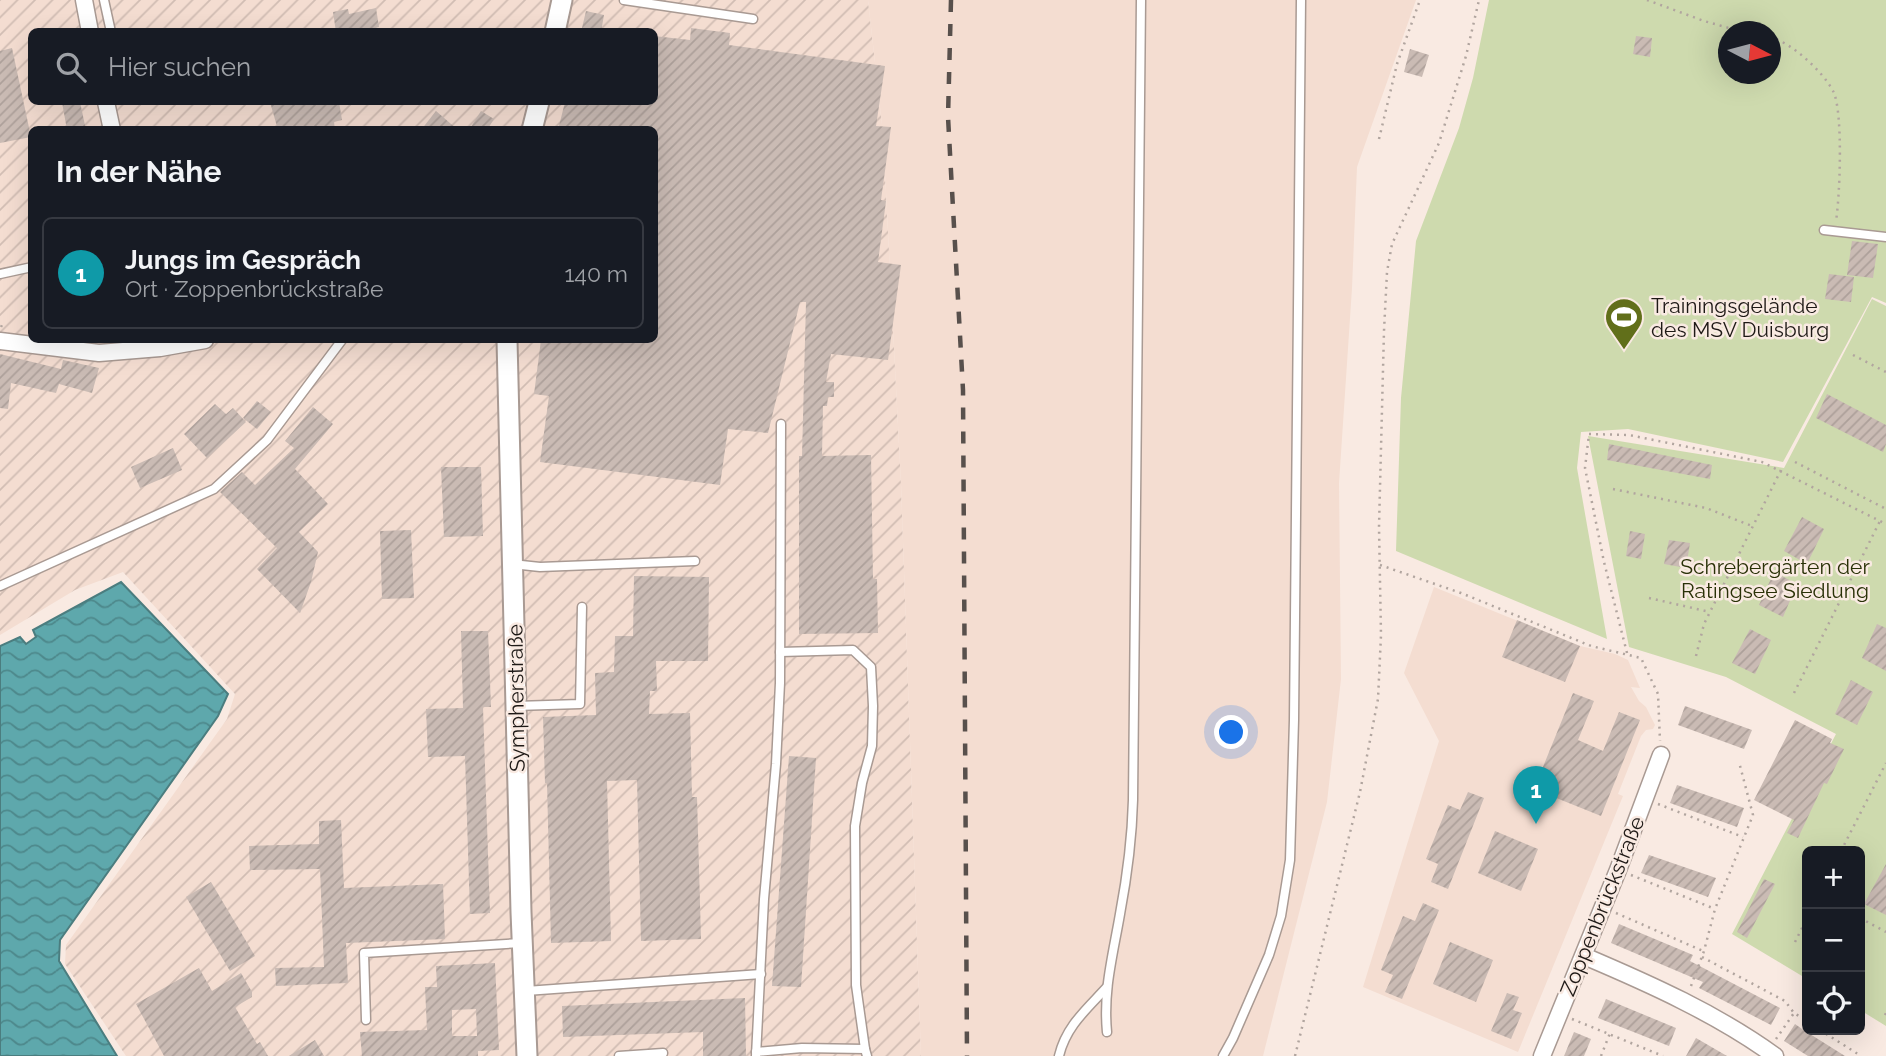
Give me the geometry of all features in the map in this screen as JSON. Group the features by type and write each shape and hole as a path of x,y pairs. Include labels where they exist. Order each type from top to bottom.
{"street":[{"path":"83,0 89,28"},
{"path":"556,28 562,0"},
{"path":"107,105 111,126"},
{"path":"533,126 538,105"},
{"path":"0,341 99,353 159,344"},
{"name":"Sympherstraße","path":"507,343 527,1056"},
{"name":"Zoppenbrückstraße","path":"1542,1056 1603,908 1661,755"},
{"path":"1584,956 1640,980 1743,1033 1771,1054"}],"lane":[{"path":"104,0 110,28"},
{"path":"624,0 753,19"},
{"path":"1108,1032 1105,1006 1107,987 1122,905 1132,831 1133,800 1141,0"},
{"path":"1223,1056 1269,955 1280,916 1290,860 1301,0"},
{"path":"1824,230 1886,237"},
{"path":"0,274 28,268"},
{"path":"0,586 214,489 267,440 340,343"},
{"path":"780,652 853,650 870,667 872,746 855,826 856,985 866,1052 802,1048 756,1054 764,899 776,764 780,652 781,424"},
{"path":"512,564 540,568 695,561"},
{"path":"516,706 580,704 582,607"},
{"path":"366,1020 364,953 522,943"},
{"path":"524,991 761,974"},
{"path":"1059,1056 1062,1040 1072,1024 1107,987"},
{"path":"619,1056 663,1053"}],"path":[{"path":"1378,139 1397,64 1420,0"},
{"path":"1295,1056 1360,792 1378,699 1384,331 1389,258 1392,244 1432,162 1445,126 1479,0"},
{"path":"1647,0 1718,25"},
{"path":"1781,40 1807,61 1833,92 1837,109 1840,160 1834,231"},
{"path":"1853,355 1886,372"},
{"path":"1627,653 1604,562 1585,468 1588,434 1629,435 1762,462 1886,524"},
{"path":"1795,462 1886,509"},
{"path":"1696,656 1704,624 1782,470"},
{"path":"1614,489 1706,508 1753,526"},
{"path":"1794,693 1880,521"},
{"path":"1380,565 1461,593 1591,646 1640,658 1658,694 1661,755"},
{"path":"1649,598 1710,612"},
{"path":"1685,1003 1704,951 1715,909 1753,815 1739,762"},
{"path":"1844,846 1886,763"},
{"path":"1645,798 1743,837"},
{"path":"1618,870 1715,909"},
{"path":"1603,908 1704,951"},
{"path":"1865,921 1886,932"},
{"path":"1795,942 1802,928"},
{"path":"1702,957 1785,1002 1802,1018"},
{"path":"1771,1054 1794,1013"},
{"path":"1559,1014 1663,1056"},
{"path":"1601,1056 1609,1033"},
{"path":"1828,1035 1861,1056"}],"shaded area":[{"path":"0,0 868,0 883,134 901,484 921,1056 126,1056 65,964 66,945 227,719 235,694 123,572 75,590 0,635"},
{"path":"868,0 1416,0 1357,167 1339,483 1341,679 1327,802 1263,1056 921,1056 901,484 883,134"},
{"path":"1434,587 1580,646 1615,654 1628,660 1640,688 1631,687 1655,725 1641,736 1618,794 1623,796 1518,1052 1363,987 1439,741 1404,673"}],"green space":[{"name":"Trainingsgelände des MSV Duisburg","path":"1489,0 1886,0 1886,303 1872,297 1783,462 1628,429 1581,432 1577,468 1607,639 1396,551 1401,398 1416,241 1459,128 1473,78"},
{"name":"Schrebergärten der Ratingsee Siedlung","path":"1872,299 1886,306 1886,1026 1865,1013 1865,846 1802,846 1802,976 1732,934 1836,734 1726,677 1629,647 1588,436 1784,468"}],"water":[{"path":"121,582 228,694 218,716 60,940 59,961 117,1056 0,1056 0,646 20,637 26,644 36,637 33,630"}],"building":[{"path":"376,8 379,27 335,28 333,12 348,9 349,14"},
{"path":"586,11 604,15 602,28 582,28"},
{"path":"691,28 730,33 729,45 885,66 876,126 891,127 881,200 886,201 878,262 901,265 888,360 831,354 826,382 834,382 834,397 828,397 827,406 823,406 822,456 871,455 873,579 877,579 878,633 799,634 799,456 802,456 806,302 800,302 768,433 728,429 720,485 540,462 549,396 534,394 541,343 658,343 658,126 559,126 564,105 658,105 658,36 690,40"},
{"path":"1636,36 1652,38 1650,57 1633,54"},
{"path":"12,48 29,126 28,138 0,143 0,51"},
{"path":"1410,49 1429,55 1422,77 1404,72"},
{"path":"63,105 81,105 85,126 66,126"},
{"path":"271,105 340,105 342,120 334,122 334,126 277,126"},
{"path":"436,111 453,126 424,126"},
{"path":"481,111 494,119 490,126 472,126"},
{"path":"1852,241 1878,244 1873,278 1847,275"},
{"path":"1829,274 1854,277 1851,302 1825,299"},
{"path":"0,354 61,369 63,360 99,368 92,393 59,384 56,393 11,383 8,409 0,408"},
{"path":"1827,394 1886,425 1883,452 1816,418"},
{"path":"257,401 271,412 257,429 243,418"},
{"path":"215,404 226,414 233,408 246,422 207,458 184,434"},
{"path":"313,407 333,424 295,469 328,504 299,532 318,552 300,613 257,569 277,548 220,492 242,472 255,485 294,448 285,441"},
{"path":"1609,444 1712,465 1710,479 1607,460"},
{"path":"173,448 182,470 140,488 131,467"},
{"path":"441,467 481,467 483,536 444,537"},
{"path":"1802,517 1824,529 1807,564 1784,551"},
{"path":"411,530 414,598 382,599 380,531"},
{"path":"1630,531 1645,534 1641,559 1626,556"},
{"path":"1669,540 1690,543 1686,568 1664,564"},
{"path":"1774,572 1797,584 1783,617 1759,605"},
{"path":"634,576 709,577 708,661 656,661 657,691 650,691 649,714 690,713 692,797 697,797 701,939 641,941 637,780 607,781 611,941 551,943 543,717 596,715 595,673 614,672 615,636 633,636"},
{"path":"1517,620 1580,646 1565,682 1502,657"},
{"path":"1877,624 1886,628 1886,671 1862,658"},
{"path":"1750,629 1771,640 1755,674 1732,663"},
{"path":"461,631 488,631 491,707 483,707 490,913 470,914 465,756 428,757 426,709 463,708"},
{"path":"1851,680 1873,692 1857,725 1835,714"},
{"path":"1573,693 1594,701 1578,740 1603,751 1619,712 1640,720 1601,816 1534,789"},
{"path":"1685,706 1752,730 1744,749 1678,725"},
{"path":"1795,720 1832,739 1830,743 1844,749 1827,784 1824,783 1798,838 1787,833 1794,820 1754,800"},
{"path":"789,756 816,758 801,987 772,986"},
{"path":"1677,785 1744,808 1737,827 1670,803"},
{"path":"1468,792 1484,798 1448,889 1431,882 1438,864 1426,859 1448,805 1460,810"},
{"path":"341,820 344,888 443,884 445,939 346,943 348,983 276,986 275,968 324,967 320,869 250,870 249,846 319,844 319,821"},
{"path":"1495,831 1538,849 1521,891 1478,873"},
{"path":"1649,855 1716,878 1708,897 1641,873"},
{"path":"1886,864 1886,915 1865,902"},
{"path":"1764,879 1775,884 1747,938 1737,932"},
{"path":"211,882 255,956 230,971 186,897"},
{"path":"1423,903 1439,910 1402,999 1385,992 1393,975 1381,970 1403,916 1415,921"},
{"path":"1619,924 1693,955 1690,961 1780,1008 1771,1025 1699,988 1703,982 1611,943"},
{"path":"1450,942 1493,960 1476,1002 1433,984"},
{"path":"495,963 499,1050 478,1051 478,1056 362,1056 360,1032 427,1030 425,987 437,987 436,966","holes":["476,1009 477,1036 452,1036 452,1010"]},
{"path":"199,968 212,991 241,973 252,997 235,1007 257,1044 260,1042 268,1056 164,1056 136,1004"},
{"path":"1507,993 1519,997 1513,1010 1522,1013 1511,1039 1491,1031"},
{"path":"745,998 746,1056 703,1056 703,1032 563,1037 562,1006"},
{"path":"1606,999 1676,1028 1669,1046 1598,1018"},
{"path":"1795,1024 1802,1028 1802,1035 1812,1035 1845,1056 1808,1056 1784,1041"},
{"path":"1574,1032 1591,1039 1584,1056 1564,1056"},
{"path":"1696,1038 1727,1056 1686,1056"},
{"path":"315,1040 324,1056 289,1056"}],"railway":[{"path":"951,0 948,117 963,390 967,1056"}],"place":[{"name":"Trainingsgelände des MSV Duisburg","path":"1624,351"},
{"name":"Jungs im Gespräch","path":"1536,824"}]}
